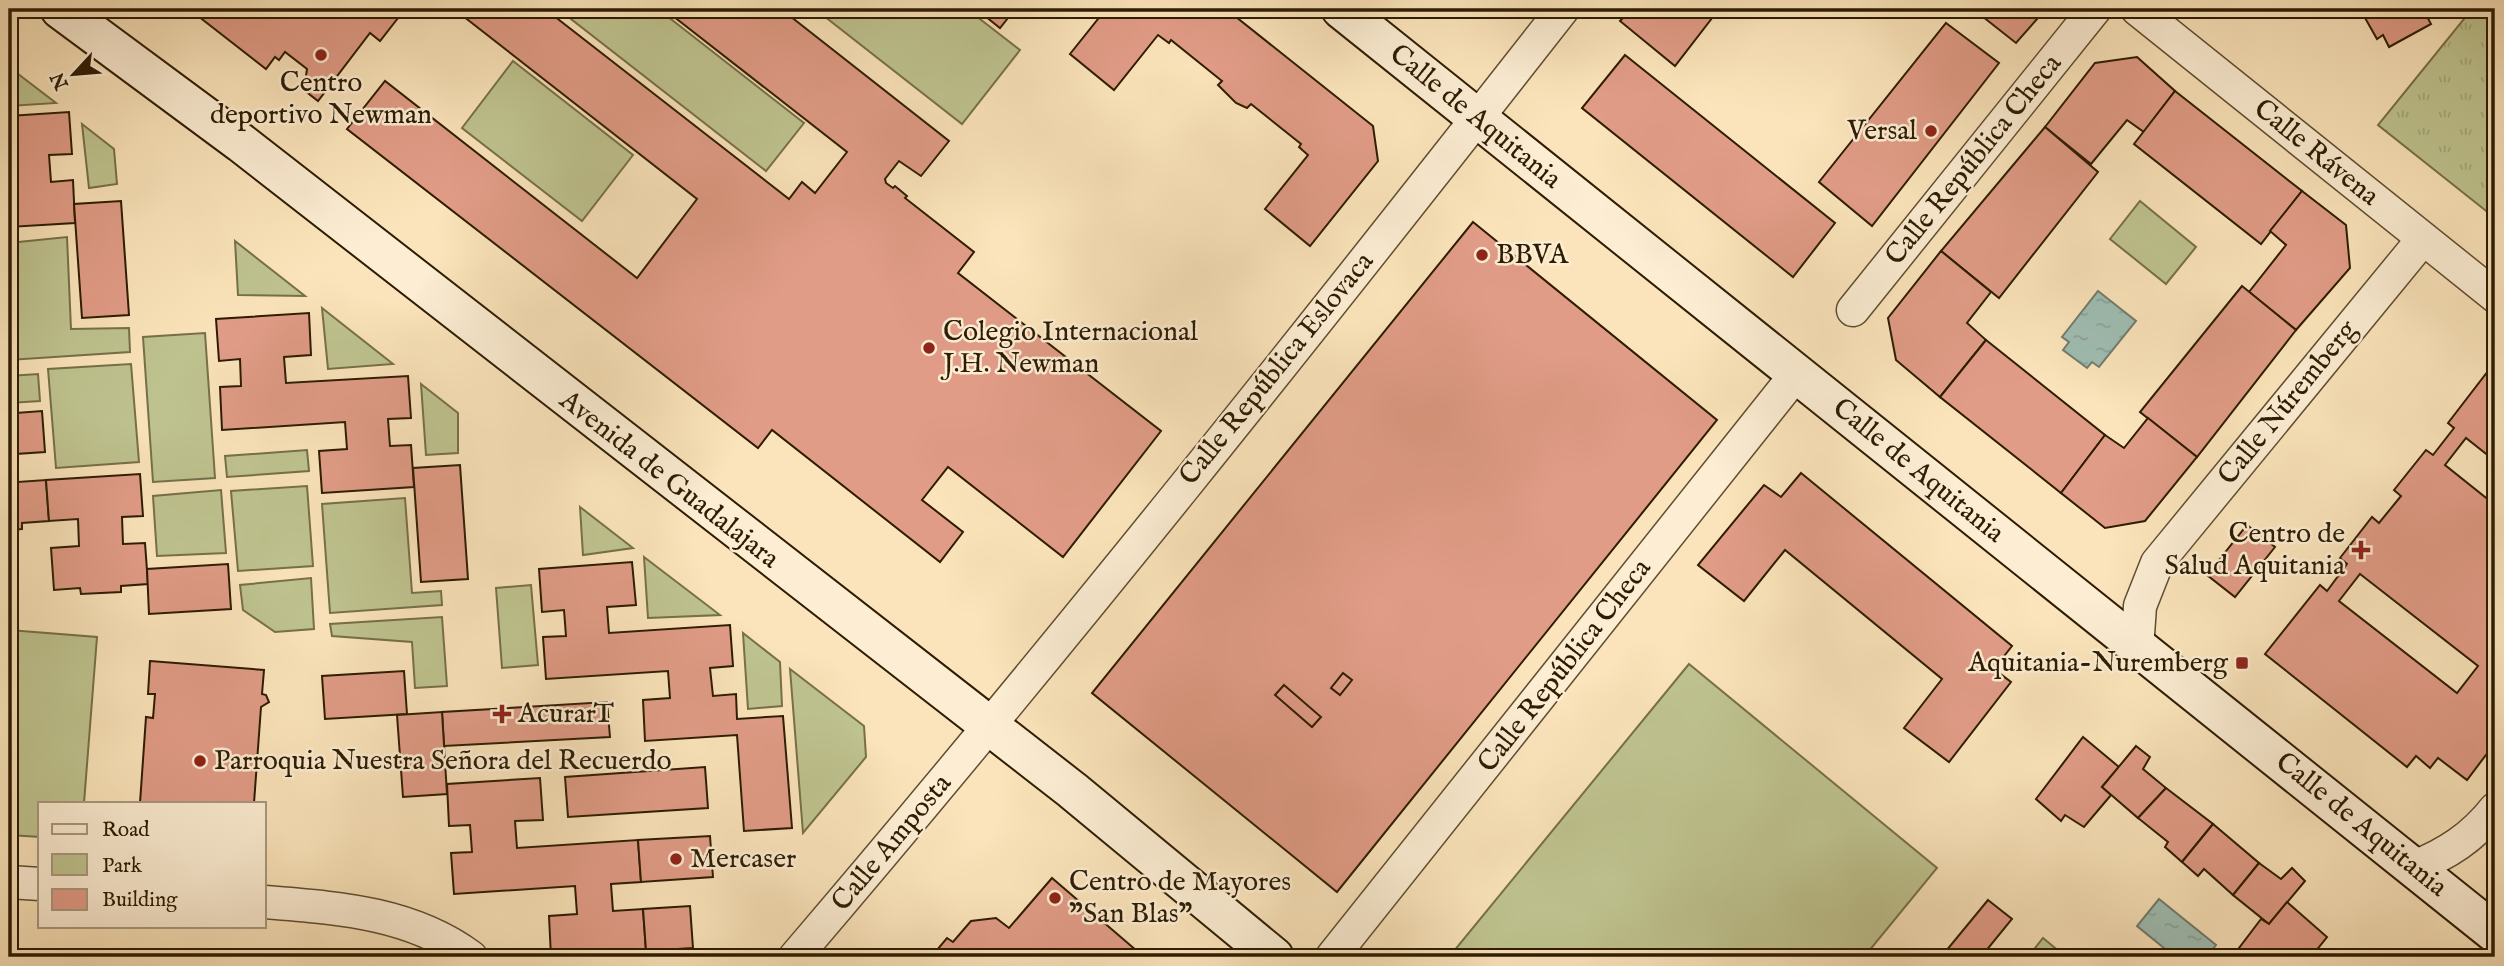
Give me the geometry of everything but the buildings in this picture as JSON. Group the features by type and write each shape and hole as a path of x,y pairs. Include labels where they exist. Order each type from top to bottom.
{"street":[{"name":"Calle de Aquitania","path":"1340,9 2495,933"},
{"name":"Calle República Eslovaca","path":"988,727 1563,9"},
{"name":"Calle República Checa","path":"1853,310 2095,9"},
{"name":"Calle Rávena","path":"2137,9 2495,296"},
{"name":"Avenida de Guadalajara","path":"66,11 241,143 988,727 1072,789 1273,957"},
{"name":"Calle Núremberg","path":"2137,649 2140,606 2157,562 2423,239"},
{"name":"Calle República Checa","path":"1332,957 1797,373"},
{"name":"Calle Amposta","path":"795,957 988,727"},
{"path":"2414,867 2446,854 2484,823 2495,808"},
{"path":"9,882 38,884"},
{"path":"266,902 350,909 403,922 451,943 471,957"}],"green space":[{"path":"579,9 658,9 804,123 766,171 571,19"},
{"path":"815,9 967,9 1020,50 962,124"},
{"path":"2472,9 2495,9 2495,218 2378,125"},
{"path":"513,61 633,155 582,221 462,128"},
{"path":"9,67 56,103 9,106"},
{"path":"82,124 114,149 117,184 89,188"},
{"path":"2140,201 2196,247 2166,284 2110,239"},
{"path":"67,237 71,329 129,328 130,352 9,360 9,243"},
{"path":"235,241 305,296 238,295"},
{"path":"322,308 393,364 328,369"},
{"path":"205,333 215,478 153,482 143,337"},
{"path":"131,364 139,462 56,468 48,369"},
{"path":"38,374 40,401 9,403 9,376"},
{"path":"421,384 458,413 458,453 426,455"},
{"path":"307,450 309,471 227,477 225,456"},
{"path":"307,486 313,566 238,571 231,491"},
{"path":"221,490 226,553 157,556 153,496"},
{"path":"405,498 412,593 441,591 442,605 330,613 322,504"},
{"path":"580,507 633,548 583,555"},
{"path":"644,557 720,615 648,618"},
{"path":"311,578 314,629 275,632 243,610 240,585"},
{"path":"531,585 538,665 502,668 496,588"},
{"path":"442,617 447,686 415,688 412,642 332,636 330,624"},
{"path":"9,630 97,637 84,802 38,802 38,837 9,835"},
{"path":"743,633 780,662 782,706 748,709"},
{"path":"1689,664 1937,868 1864,957 1449,957"},
{"path":"790,669 864,726 866,757 803,833"},
{"path":"2043,938 2066,957 2028,957"}],"water":[{"path":"2098,291 2136,321 2099,367 2092,362 2087,368 2063,350 2069,342 2062,337"},
{"path":"2159,899 2216,945 2207,957 2175,957 2137,926"}],"place":[{"name":"Centro deportivo Newman","path":"321,55"},
{"name":"Versal","path":"1931,131"},
{"name":"BBVA","path":"1482,255"},
{"name":"Colegio Internacional J.H. Newman","path":"929,348"},
{"name":"Centro de Salud Aquitania","path":"2361,550"},
{"name":"Aquitania-Nuremberg","path":"2242,663"},
{"name":"AcurarT","path":"502,714"},
{"name":"Parroquia Nuestra Señora del Recuerdo","path":"200,761"},
{"name":"Mercaser","path":"676,859"},
{"name":"Centro de Mayores \"San Blas\"","path":"1055,898"}]}
